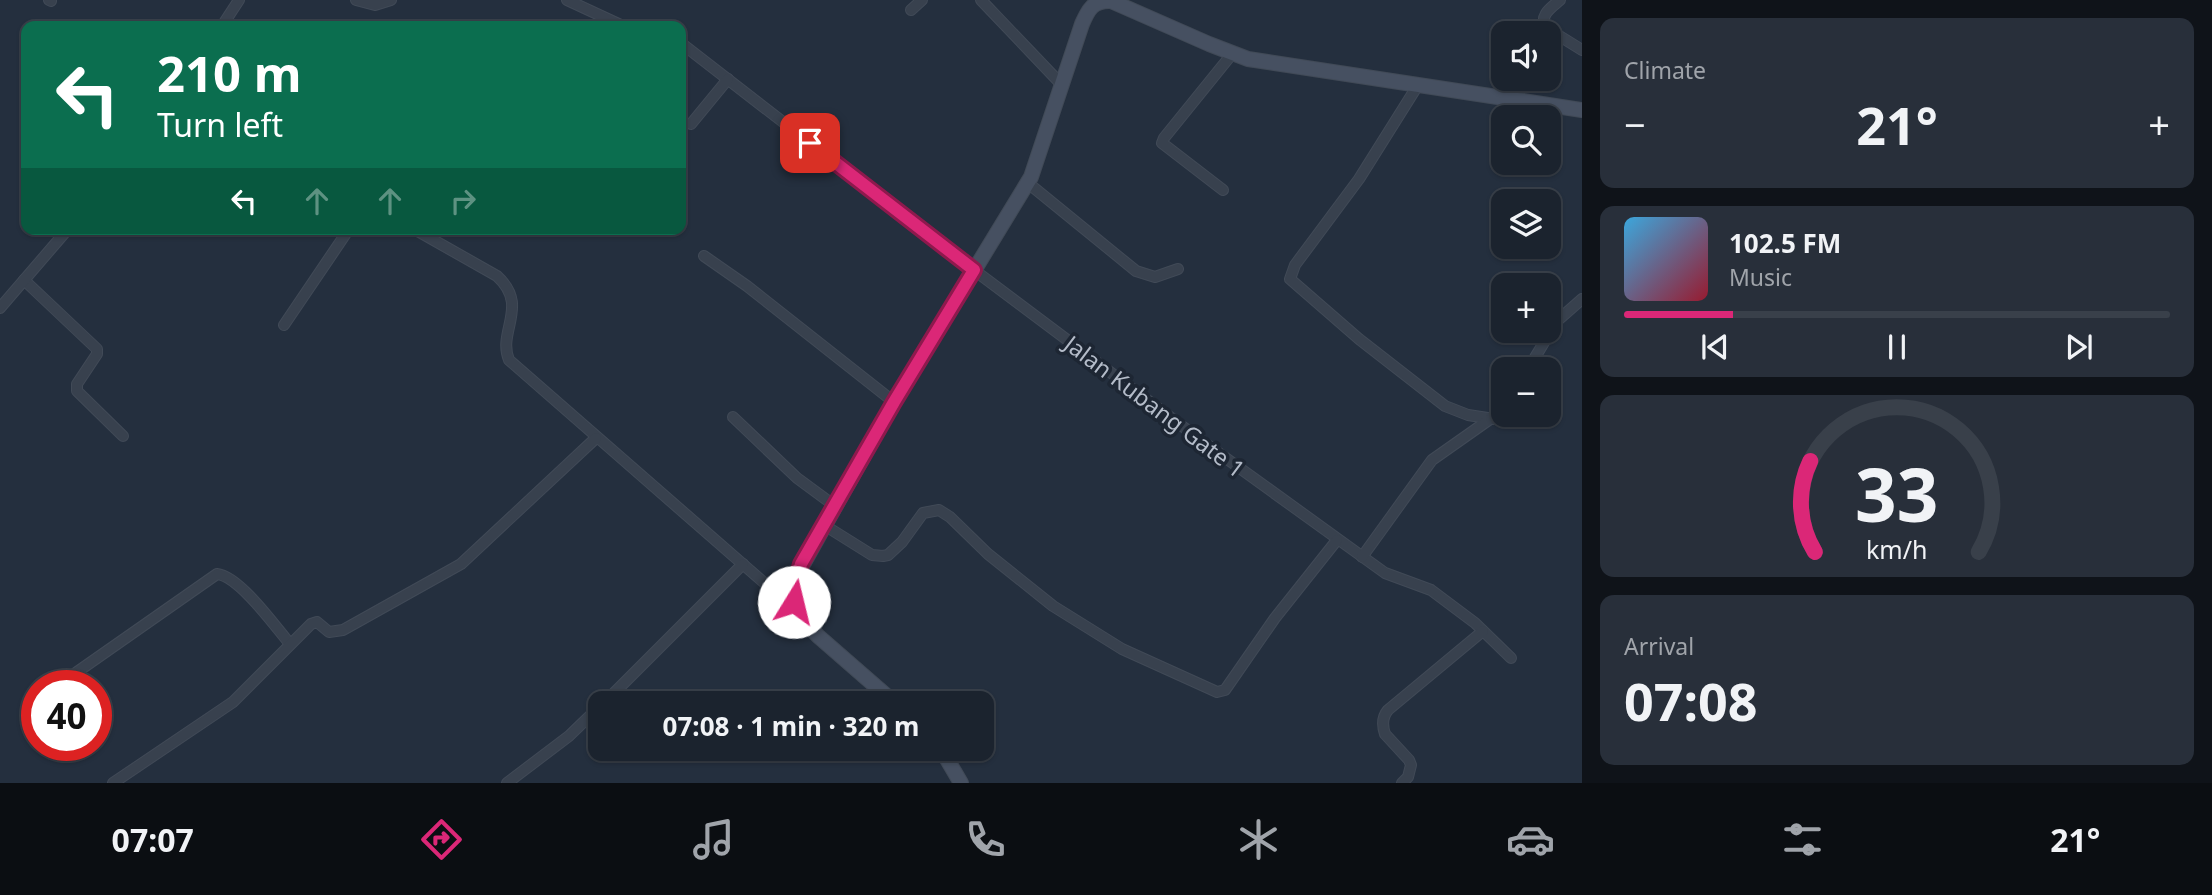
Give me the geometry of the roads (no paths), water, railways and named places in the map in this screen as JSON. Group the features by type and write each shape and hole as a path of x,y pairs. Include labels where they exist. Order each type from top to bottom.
{"street":[{"path":"225,21 239,0"},
{"path":"356,0 375,5 391,0"},
{"path":"567,0 612,21"},
{"path":"911,10 922,0"},
{"path":"981,0 1062,85"},
{"path":"882,691 808,626 797,612 794,602 797,575 894,402 1028,183 1082,24 1094,2 1106,0 1116,3 1232,54 1266,63 1582,110"},
{"path":"1560,0 1546,13 1543,22 1545,27 1582,50"},
{"name":"Jalan Kubang Gate 1","path":"686,47 974,270 1338,540 1385,573 1431,590 1483,631 1511,658"},
{"path":"1223,190 1162,144 1232,54"},
{"path":"691,124 729,79"},
{"path":"1418,85 1359,179 1295,265 1290,279 1359,339 1445,406 1468,415 1491,419"},
{"path":"1028,183 1136,271 1155,277 1178,269"},
{"path":"0,308 63,235"},
{"path":"284,325 345,235"},
{"path":"425,235 497,276 506,285 512,306 507,347 509,360 777,594 794,602"},
{"path":"704,256 747,286 894,402"},
{"path":"24,280 97,349 97,354 77,384 77,391 123,436"},
{"path":"1535,357 1557,321 1582,299"},
{"path":"733,417 797,478 835,506"},
{"path":"1362,557 1432,460 1491,421"},
{"path":"113,783 233,702 311,624 317,622 329,632 343,630 455,568 596,438"},
{"path":"824,525 872,555 883,556 888,555 902,542 923,513 939,510 1053,606 1096,634 1201,687 1222,692 1252,655 1275,618 1338,540"},
{"path":"615,691 743,564"},
{"path":"80,670 217,574 225,575 237,584 290,644"},
{"path":"1402,783 1408,777 1412,765 1385,734 1384,715 1483,631"},
{"path":"507,783 569,736 588,718"},
{"path":"948,761 961,783"}]}
